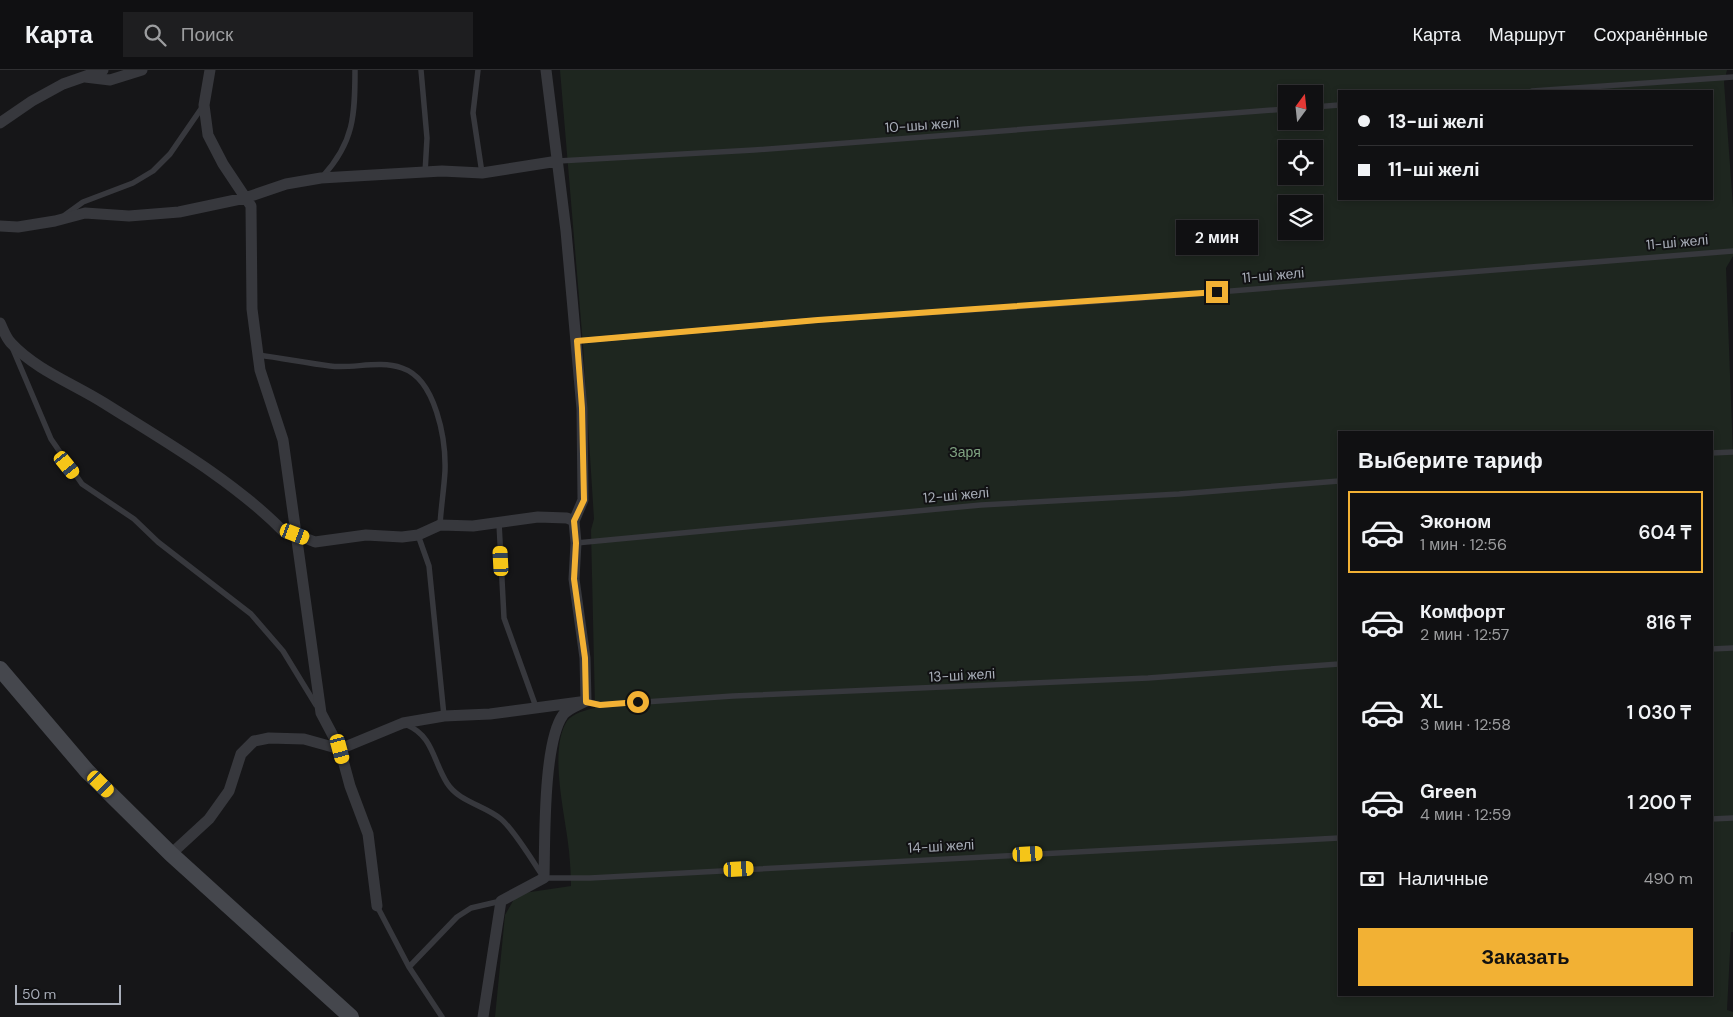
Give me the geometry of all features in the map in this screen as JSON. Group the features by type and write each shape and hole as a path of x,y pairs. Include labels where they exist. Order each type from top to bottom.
{"street":[{"path":"0,123 32,100 63,84 103,70"},
{"path":"84,77 110,80 142,70"},
{"path":"210,70 204,105 208,135 251,206 252,308 260,370 284,440 290,533 321,713 340,749 350,786 368,834 377,906"},
{"path":"546,70 558,161 577,341 582,408 584,500 574,521 576,543 574,579 585,658 586,702"},
{"path":"0,226 18,227 85,213 129,216 179,212 245,198 286,184 321,178 482,172 558,161"},
{"path":"0,323 10,342 39,365 103,402 196,463 258,506 290,533 315,542 366,535 402,537 418,535 440,525 473,526 538,517 567,518 574,521"},
{"path":"0,669 87,770 171,854 350,1017"},
{"path":"171,854 209,819 229,791 241,754 254,741 269,738 304,739 340,749 403,723 444,716 490,714 586,702"},
{"path":"483,1017 501,902 544,878 547,784 555,733 564,714 586,702"}],"lane":[{"path":"321,178 335,163 348,143 352,124 355,70"},
{"path":"422,70 427,138 424,173"},
{"path":"478,70 473,113 482,172"},
{"path":"1546,90 1733,77"},
{"path":"54,221 83,202 133,183 152,171 170,154 204,105"},
{"path":"1323,106 1338,105"},
{"name":"10-шы желі","path":"558,161 754,150 1278,110"},
{"name":"11-ші желі","path":"577,341 818,320 1127,299 1733,250"},
{"path":"10,342 51,439 82,484 134,519 158,542 251,614 283,651 321,713"},
{"path":"258,355 330,366 376,365 403,368 424,382 435,404 445,470 440,525"},
{"path":"1713,453 1733,452"},
{"name":"12-ші желі","path":"576,543 981,505 1179,494 1338,481"},
{"path":"499,523 504,618 536,707"},
{"path":"418,535 429,566 444,716"},
{"path":"1713,649 1733,648"},
{"name":"13-ші желі","path":"586,702 600,705 733,696 1138,679 1338,664"},
{"path":"403,723 417,729 428,740 447,784 463,798 502,819 544,878"},
{"path":"1713,819 1733,818"},
{"name":"14-ші желі","path":"544,878 590,878 1338,838"},
{"path":"409,966 457,917 471,908 501,902"},
{"path":"377,906 409,966 442,1017"}],"green space":[{"name":"Заря","path":"560,70 1727,70 1724,82 1733,207 1733,256 1726,268 1733,455 1733,932 1731,932 1727,1010 1733,1012 1733,1017 495,1017 505,915 517,894 571,886 569,851 558,766 562,734 567,721 576,714 595,708 591,530 594,519 583,345"}],"route":[{"path":"638,702 600,705 586,702 585,658 574,579 576,543 574,521 584,500 582,408 577,341 818,320 1217,292"}]}
